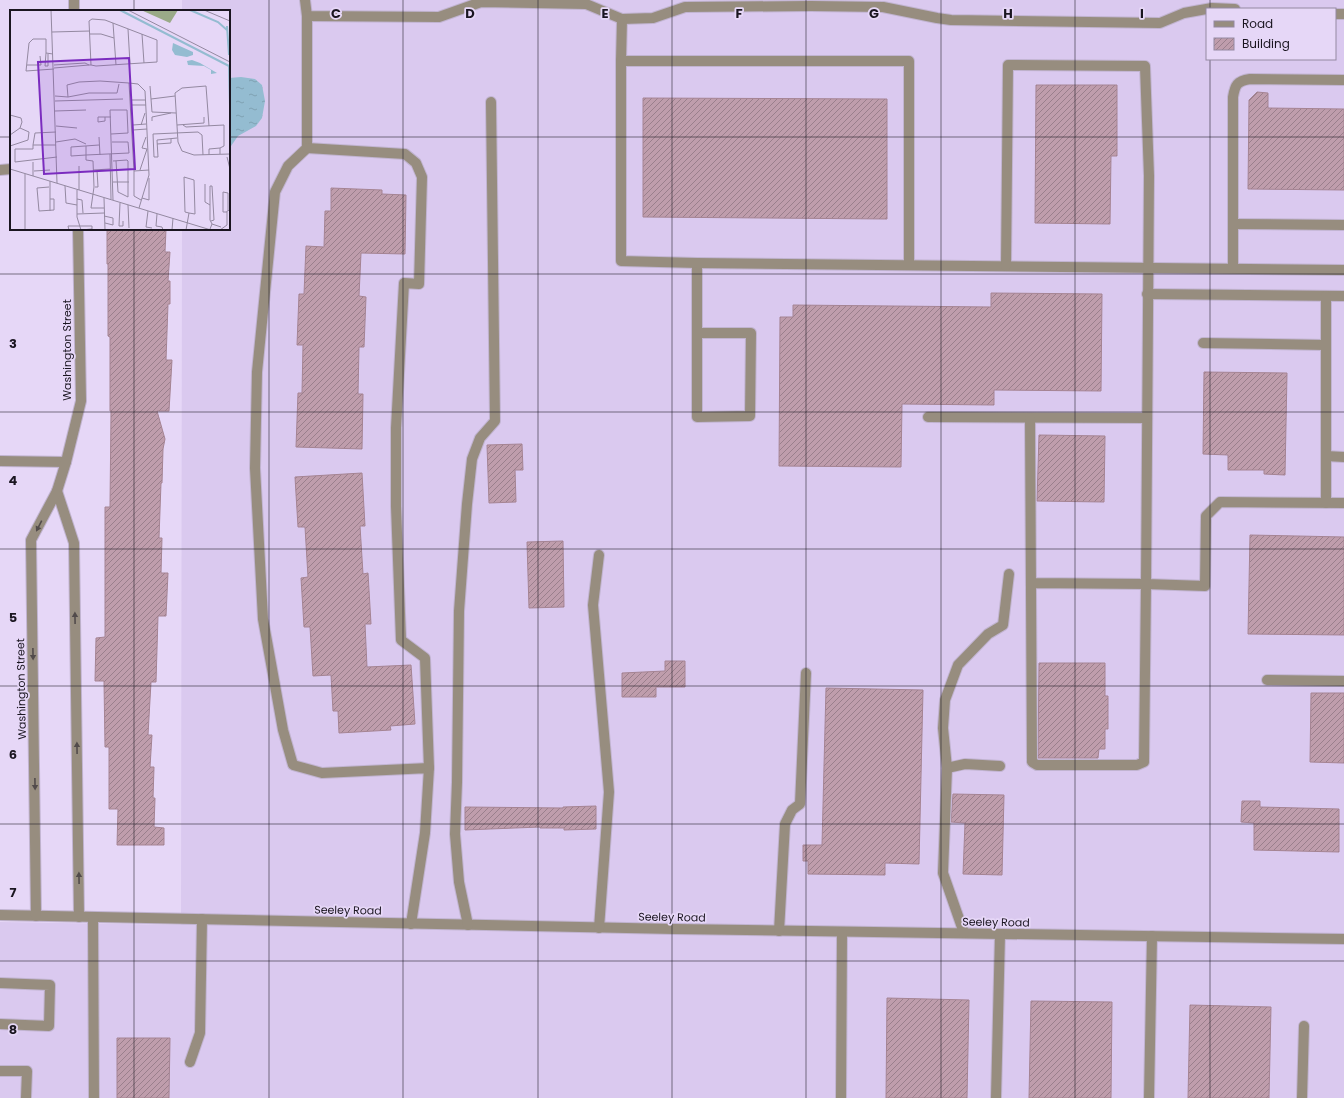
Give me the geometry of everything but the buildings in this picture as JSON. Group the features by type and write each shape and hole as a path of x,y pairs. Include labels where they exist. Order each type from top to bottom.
{"street":[{"path":"305,0 307,16 307,148 288,166 275,192 257,372 255,468 263,619 283,730 293,765 322,773 429,768"},
{"path":"307,16 439,17 481,2 514,1 575,2 586,4 622,19 653,18 685,7 811,3 870,3 883,7 951,20 1160,23 1184,13 1206,9"},
{"path":"622,19 621,261 1344,270"},
{"path":"621,61 910,61 909,265"},
{"path":"1006,266 1008,65 1145,66 1149,176 1147,267 1144,762 1137,765 1036,765 1032,762 1030,418"},
{"path":"1233,268 1233,97 1237,84 1244,80 1250,79 1344,80"},
{"path":"468,925 459,882 454,834 457,782 460,611 467,504 472,459 480,438 495,421 490,102"},
{"path":"307,148 404,154 416,163 422,177 419,284 404,283 396,428 396,506 401,640 426,658 429,768 425,833 411,924"},
{"path":"1233,224 1344,225"},
{"name":"Washington Street","path":"36,916 31,540 57,491 66,462 81,401 78,230"},
{"path":"697,263 698,416 750,416 751,333 698,333"},
{"path":"1147,294 1344,296"},
{"path":"1326,296 1326,503"},
{"path":"1203,343 1326,345"},
{"path":"928,418 1147,418"},
{"path":"1326,456 1344,456"},
{"path":"0,461 66,462"},
{"path":"57,491 74,543 79,917"},
{"path":"1031,583 1205,586 1206,516 1220,502 1344,503"},
{"path":"599,555 593,605 609,792 599,928"},
{"path":"964,933 944,873 947,768 942,728 945,700 958,665 988,634 1003,625 1009,574"},
{"path":"779,931 785,824 792,810 800,804 806,674"},
{"path":"1267,680 1344,681"},
{"path":"947,768 965,764 1000,766"},
{"name":"Seeley Road","path":"0,915 599,928 1344,939"},
{"path":"93,917 94,1098"},
{"path":"190,1062 200,1033 202,919"},
{"path":"841,1098 842,932"},
{"path":"996,1098 1000,934"},
{"path":"1149,1098 1152,936"},
{"path":"0,983 50,985 49,1026 0,1024"},
{"path":"1302,1098 1304,1026"},
{"path":"0,1071 26,1071 26,1098"}],"shaded area":[{"path":"182,0 1344,0 1344,1098 0,1098 0,922 181,925 182,230 230,230 230,10 182,10"}],"water":[{"path":"241,77 255,79 262,85 265,101 262,118 256,126 238,136 230,148 230,78"}]}
